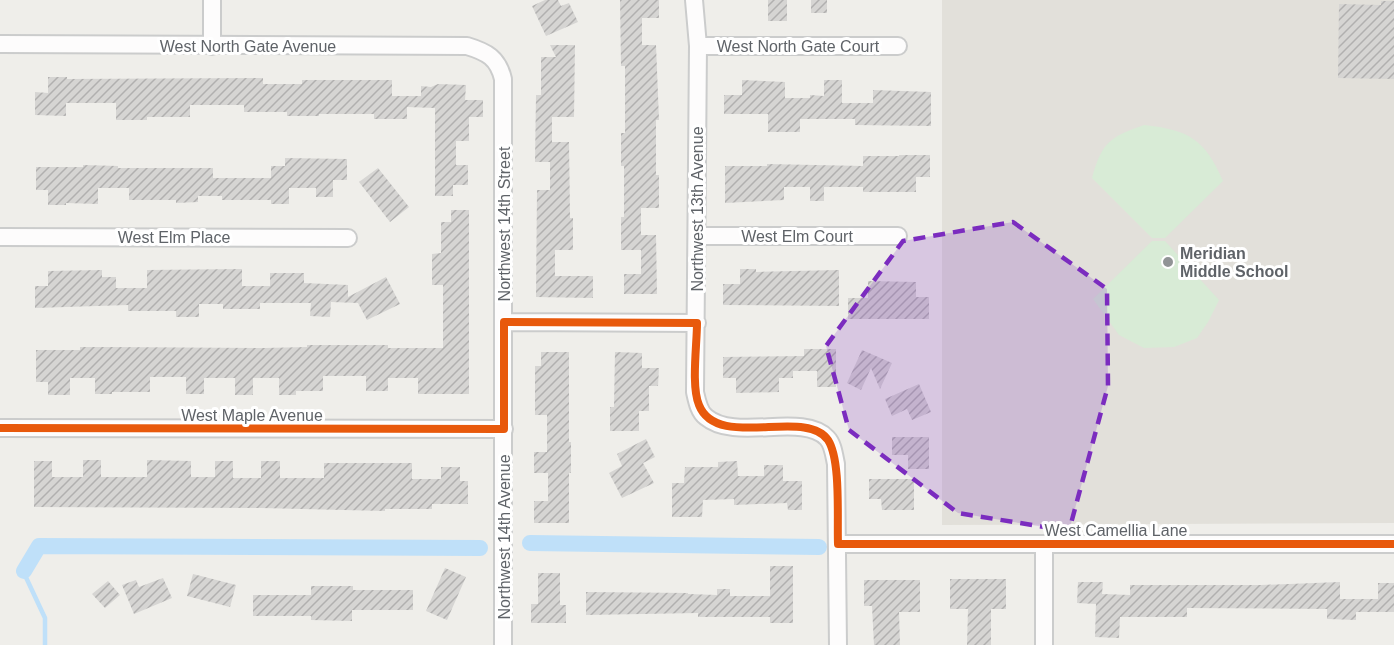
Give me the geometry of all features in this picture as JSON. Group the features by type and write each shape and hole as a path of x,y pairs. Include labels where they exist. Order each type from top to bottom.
{"street":[{"path":"212,0 212,46"},
{"name":"Northwest 13th Avenue","path":"694,0 698,46 695,392 698,405 705,416 730,427 801,427 827,438 836,464 838,544"},
{"name":"West North Gate Avenue","path":"0,44 467,46 482,50 494,58"},
{"name":"West North Gate Court","path":"698,46 898,46"},
{"name":"Northwest 14th Street","path":"494,58 500,67 503,79 504,429"},
{"name":"West Elm Court","path":"697,236 898,236"},
{"name":"West Elm Place","path":"0,237 348,238"},
{"path":"504,322 697,323"},
{"name":"West Maple Avenue","path":"0,428 504,429"},
{"name":"Northwest 14th Avenue","path":"504,429 504,645"},
{"path":"838,544 838,645"},
{"name":"West Camellia Lane","path":"838,544 1394,544"},
{"path":"1044,544 1044,645"}],"highlighted area":[{"path":"1013,222 1107,289 1108,386 1069,531 958,513 849,430 826,346 903,241"}],"shaded area":[{"name":"Meridian Middle School","path":"942,0 1394,0 1394,523 942,525"}],"green space":[{"path":"1144,125 1173,130 1194,139 1209,155 1223,181 1165,238 1152,238 1092,178 1100,156 1109,143 1123,133"},
{"path":"1152,241 1165,241 1219,300 1197,338 1174,347 1144,348 1119,335 1093,299"}],"building":[{"path":"545,0 558,0 561,6 569,3 578,22 546,36 532,6"},
{"path":"620,0 659,0 659,18 642,18 642,45 656,45 659,120 656,120 656,175 659,175 659,208 641,208 641,235 656,235 657,294 624,294 624,274 641,274 641,250 621,250 621,217 624,217 624,166 621,166 621,133 625,133 625,66 621,66"},
{"path":"768,0 787,0 787,21 768,21"},
{"path":"811,0 827,0 827,13 811,13"},
{"path":"1381,1 1394,1 1394,79 1338,78 1339,4 1381,5"},
{"path":"550,45 575,45 574,117 552,117 552,142 569,142 570,218 573,218 573,250 555,250 555,276 593,276 593,298 536,297 537,190 550,190 550,162 535,162 536,95 541,95 541,57 556,57"},
{"path":"48,77 67,77 67,79 263,78 263,84 302,84 302,80 392,80 392,96 421,96 421,86 466,85 465,100 483,100 483,117 469,117 469,141 456,141 456,165 468,165 468,185 453,185 453,196 435,196 435,108 407,107 407,119 374,119 374,114 287,116 287,112 244,112 244,105 190,105 190,117 116,120 116,103 66,103 66,116 35,115 35,92 48,93"},
{"path":"742,80 785,82 785,98 810,98 810,95 824,96 824,80 842,80 842,103 873,103 873,90 931,92 931,126 855,125 855,119 800,119 800,132 768,132 768,114 724,114 724,95 742,95"},
{"path":"930,155 930,177 916,177 916,192 863,192 863,187 824,187 824,201 810,201 810,187 784,187 784,200 725,203 725,166 767,166 767,164 863,166 863,156"},
{"path":"285,158 347,159 347,180 333,180 333,197 316,197 316,188 289,188 289,204 271,204 271,200 222,200 222,196 198,196 198,202 176,203 176,200 129,200 129,188 98,188 98,204 48,205 48,190 36,190 36,167 83,167 83,165 118,166 118,168 213,168 213,178 271,178 271,166 285,166"},
{"path":"378,168 409,207 390,222 359,182"},
{"path":"451,210 469,210 469,394 418,394 418,378 388,378 388,391 366,391 366,376 323,376 323,391 296,391 296,395 279,395 279,378 253,378 253,395 235,395 235,378 204,378 204,394 186,394 186,377 150,377 150,392 112,392 112,394 95,394 95,378 70,378 70,395 48,395 48,382 36,382 36,350 80,350 80,347 264,348 307,347 307,345 443,348 443,285 432,285 432,254 441,253 441,222 451,222"},
{"path":"242,269 242,286 270,286 270,273 304,273 304,283 348,285 348,297 386,277 400,304 367,320 358,303 331,302 330,317 310,316 311,303 260,303 260,309 223,309 223,304 199,304 199,317 176,317 176,311 128,311 128,305 35,308 35,286 48,286 48,271 102,270 102,277 116,277 116,288 147,288 147,270"},
{"path":"740,269 756,269 756,272 839,270 839,306 723,305 723,284 740,284"},
{"path":"868,281 916,282 916,297 929,297 929,319 848,319 848,298 868,298"},
{"path":"804,349 836,349 836,387 817,387 817,371 793,371 793,378 779,378 779,392 736,393 736,378 723,378 723,357 804,356"},
{"path":"862,350 892,363 880,389 871,368 861,390 847,383"},
{"path":"541,352 569,352 571,473 569,473 569,523 534,523 534,501 548,501 548,473 534,473 534,452 547,452 547,415 535,415 535,366 541,366"},
{"path":"615,352 642,353 642,368 659,368 658,386 649,386 649,411 639,411 639,431 610,431 610,407 614,407"},
{"path":"919,384 931,412 912,420 907,409 892,416 885,399"},
{"path":"892,437 929,437 929,469 908,469 908,455 892,455"},
{"path":"646,439 655,457 643,463 654,483 622,498 609,473 622,466 617,454"},
{"path":"83,460 101,460 101,477 147,477 147,460 191,461 191,477 215,477 215,461 233,461 233,478 261,478 261,461 280,461 280,478 324,478 324,463 412,463 412,479 441,479 441,467 460,467 460,481 468,481 468,504 432,504 432,509 385,509 385,511 34,507 34,461 52,461 52,477 83,477"},
{"path":"737,461 738,476 764,476 764,465 783,465 783,481 802,481 802,510 788,510 787,503 734,505 734,499 703,500 702,517 672,517 672,483 684,483 685,467 718,467 718,462"},
{"path":"869,479 914,479 914,510 882,510 881,499 869,499"},
{"path":"770,566 793,566 793,623 770,623 770,617 698,617 698,613 586,615 586,592 717,595 717,589 730,589 730,596 770,596"},
{"path":"445,568 466,577 447,620 426,611"},
{"path":"538,573 560,573 560,605 566,605 566,623 531,623 531,604 538,604"},
{"path":"193,574 236,585 230,607 187,596"},
{"path":"163,578 172,598 134,614 122,585 136,580 139,587"},
{"path":"950,579 1006,579 1006,609 991,609 991,645 967,645 968,609 950,609"},
{"path":"864,580 920,580 920,612 899,612 900,645 874,645 872,606 864,606"},
{"path":"108,581 120,595 105,608 92,594"},
{"path":"1078,582 1103,582 1102,594 1130,595 1130,585 1261,585 1340,582 1340,599 1378,599 1378,583 1394,583 1394,612 1356,612 1356,620 1327,619 1327,609 1187,608 1187,617 1120,617 1119,638 1095,637 1096,604 1077,603"},
{"path":"311,586 353,586 353,590 413,590 413,610 352,610 352,621 311,620 311,616 253,616 253,595 311,595"}],"waterway":[{"path":"530,543 819,547"},
{"path":"24,571 39,546 480,548"},
{"path":"23,571 45,618 45,645"}],"cycle path":[{"path":"0,428 504,429 504,322 697,323 695,387 699,405 709,418 724,425 742,428 801,427 817,431 828,440 837,475 838,544 1394,544"}],"place":[{"name":"Meridian Middle School","path":"1168,262"}]}
